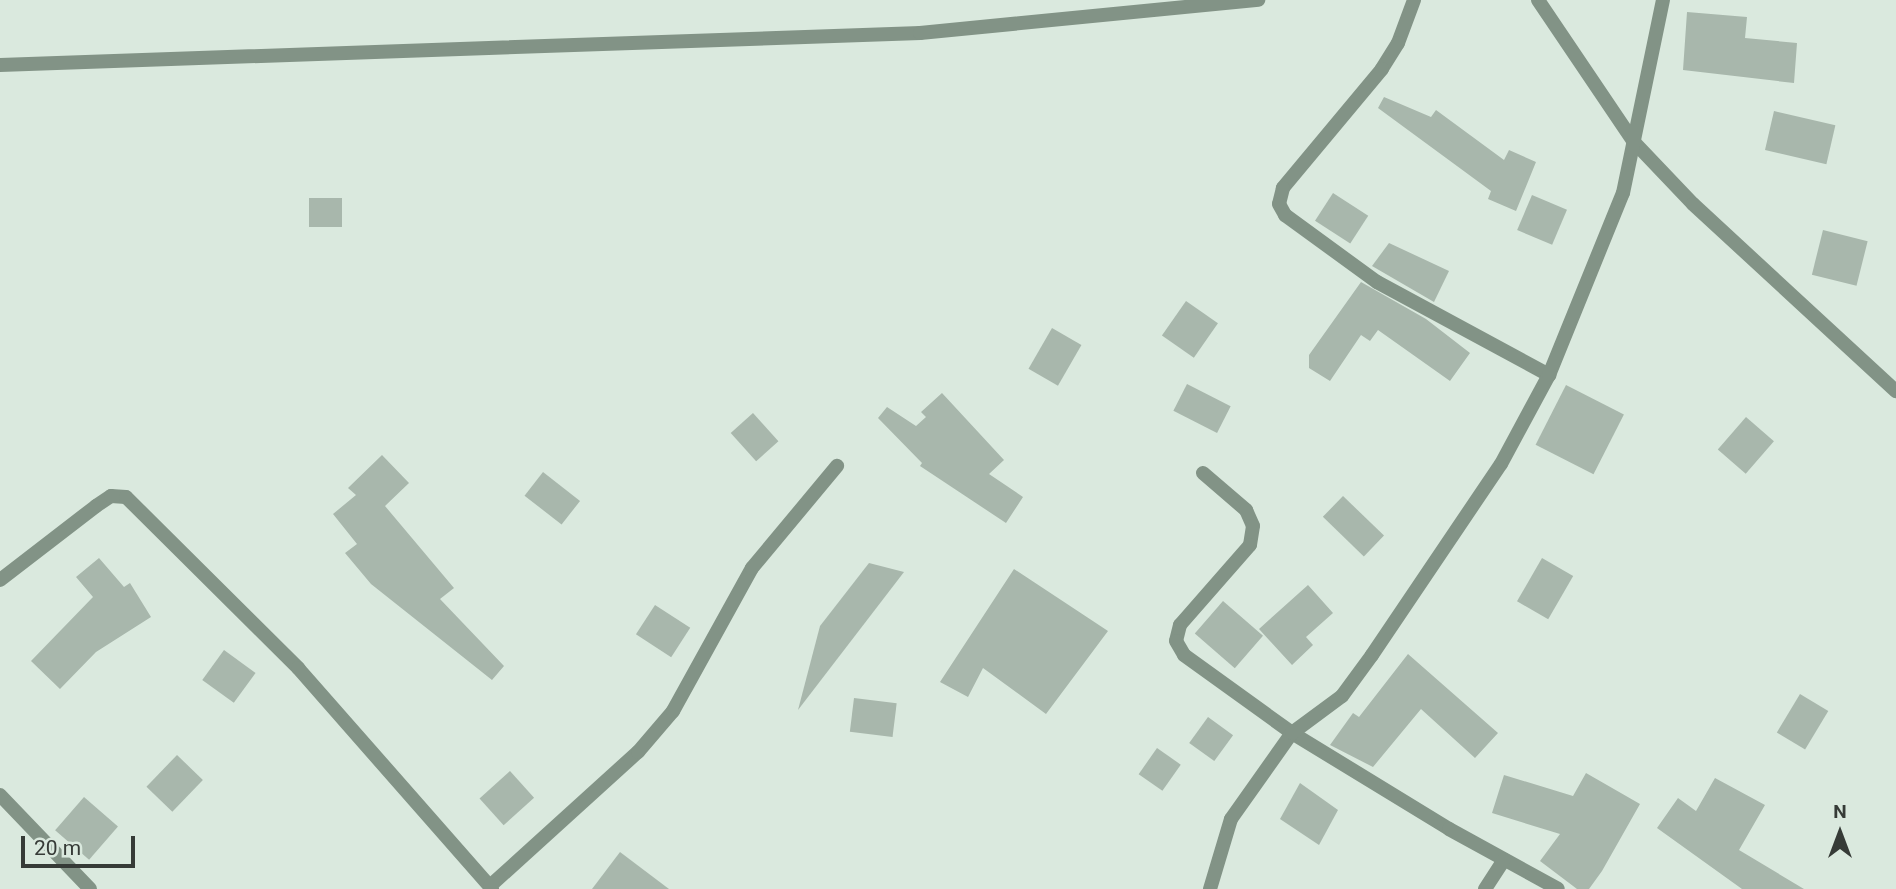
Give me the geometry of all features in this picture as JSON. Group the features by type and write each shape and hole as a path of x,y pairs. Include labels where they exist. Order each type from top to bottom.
{"street":[{"path":"0,65 920,33 1258,0"},
{"path":"1415,0 1398,43 1382,69 1283,188 1279,204 1284,215 1377,282 1549,375"},
{"path":"1538,0 1633,141 1693,204 1896,391"},
{"path":"1210,889 1231,819 1292,733 1342,696 1372,655 1501,464 1549,375 1623,193 1663,0"},
{"path":"0,580 111,496 126,497 298,668 491,888 638,752 673,712 752,568 837,466"},
{"path":"1203,473 1246,510 1252,536 1250,545 1180,625 1176,641 1184,655 1292,733 1504,860 1558,889"},
{"path":"0,795 90,889"},
{"path":"1485,889 1504,860"}],"building":[{"path":"1687,12 1747,17 1745,38 1797,43 1794,83 1683,70"},
{"path":"1384,97 1431,117 1436,110 1504,160 1509,150 1536,162 1516,211 1488,199 1491,191 1378,108"},
{"path":"1774,111 1835,125 1826,164 1765,150"},
{"path":"1333,193 1368,216 1350,244 1315,221"},
{"path":"1532,195 1567,210 1552,245 1517,230"},
{"path":"309,198 342,198 342,227 309,227"},
{"path":"1823,230 1868,241 1857,286 1812,275"},
{"path":"1389,243 1449,271 1434,302 1372,266"},
{"path":"1361,282 1426,319 1470,353 1450,381 1378,330 1370,341 1361,335 1330,381 1309,368 1309,355"},
{"path":"1186,301 1218,323 1194,358 1162,335"},
{"path":"1052,328 1081,345 1058,386 1028,369"},
{"path":"1187,384 1231,406 1217,433 1173,411"},
{"path":"1566,385 1624,415 1593,474 1536,445"},
{"path":"942,393 1004,460 989,474 1023,497 1006,523 920,466 922,463 878,418 887,407 916,426 926,417 921,412"},
{"path":"753,413 778,441 756,461 731,433"},
{"path":"1746,417 1774,441 1746,474 1718,449"},
{"path":"382,455 409,483 385,506 454,588 440,599 504,666 492,680 371,584 345,553 357,544 333,514 356,495 348,488"},
{"path":"543,472 580,501 562,525 525,496"},
{"path":"1343,496 1384,536 1364,556 1323,517"},
{"path":"99,558 124,587 130,583 151,617 96,652 60,689 31,661 93,597 76,577"},
{"path":"1542,558 1573,576 1548,619 1517,601"},
{"path":"869,563 904,572 798,710 820,626"},
{"path":"1014,569 1108,631 1046,714 983,668 968,697 940,682"},
{"path":"1308,585 1333,613 1306,637 1313,645 1292,665 1259,629"},
{"path":"1223,601 1263,636 1235,668 1195,633"},
{"path":"655,605 690,628 671,657 636,634"},
{"path":"224,650 256,673 234,703 202,680"},
{"path":"1408,654 1498,733 1475,758 1421,709 1373,767 1330,745 1353,713 1359,717"},
{"path":"1800,694 1828,711 1805,750 1777,733"},
{"path":"854,698 897,703 893,737 850,732"},
{"path":"1208,717 1233,735 1214,761 1189,743"},
{"path":"1157,748 1181,765 1162,791 1139,774"},
{"path":"177,755 203,780 172,812 146,787"},
{"path":"510,771 534,798 504,825 480,798"},
{"path":"1586,773 1640,804 1589,889 1577,889 1540,861 1560,834 1492,813 1504,775 1573,796"},
{"path":"1715,778 1765,805 1739,850 1804,889 1742,889 1657,828 1678,798 1696,811"},
{"path":"1300,783 1338,810 1319,845 1280,819"},
{"path":"84,797 118,827 89,860 55,830"},
{"path":"620,852 669,889 592,889"}]}
